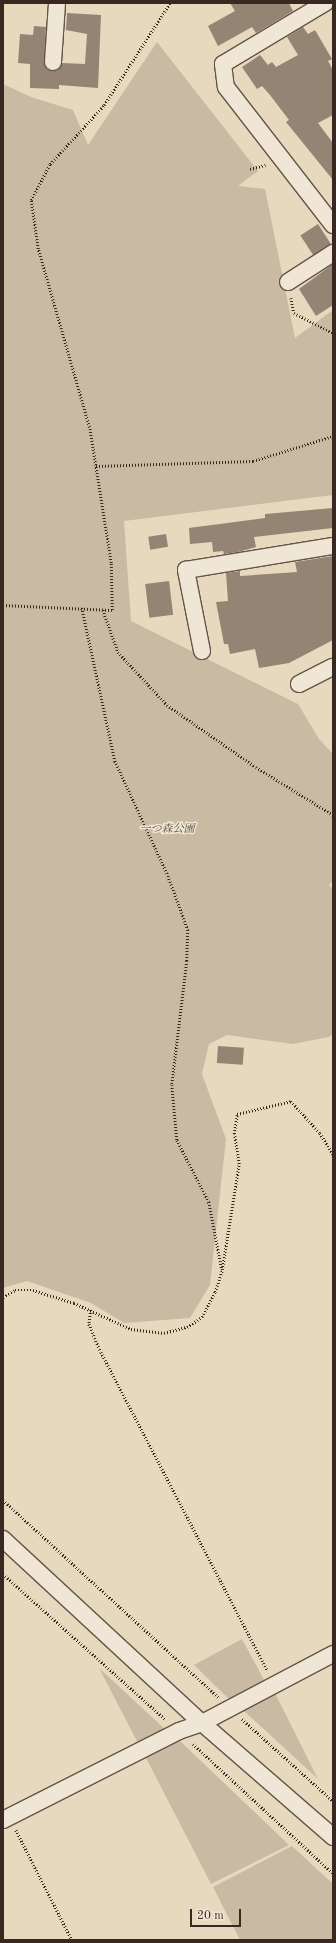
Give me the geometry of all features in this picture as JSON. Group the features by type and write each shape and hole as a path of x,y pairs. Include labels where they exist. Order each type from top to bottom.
{"street":[{"path":"53,62 57,3"},
{"path":"325,3 223,64 226,88 333,226"},
{"path":"288,282 333,253"},
{"path":"202,651 186,570 333,546"},
{"path":"299,684 333,667"},
{"path":"3,1539 202,1723 333,1837"},
{"path":"6,1819 179,1731 202,1723 333,1654"}],"path":[{"path":"3,605 112,610 111,563 90,430 38,249 31,200 50,164 104,105 170,3"},
{"path":"288,282 294,313 333,333"},
{"path":"96,466 253,460 333,436"},
{"path":"82,608 115,760 167,873 188,930 187,961 172,1085 177,1140 209,1202 222,1270"},
{"path":"103,610 118,652 168,705 256,767 333,815"},
{"path":"3,1297 15,1290 33,1290 91,1310 131,1329 164,1333 187,1327 202,1317 215,1292 222,1270 239,1164 234,1134 237,1114 290,1101 320,1133 333,1154"},
{"path":"91,1310 88,1324 101,1352 275,1684"},
{"path":"3,1500 333,1801"},
{"path":"6,1819 72,1940"}],"green space":[{"name":"一つ森公園","path":"157,42 258,171 238,186 265,189 295,338 333,310 333,495 124,521 131,621 298,704 319,739 333,754 333,880 329,885 333,890 333,1033 329,1037 293,1044 227,1035 209,1044 202,1074 226,1139 210,1285 190,1318 124,1323 91,1303 27,1281 3,1288 3,84 31,97 73,110 88,145"},
{"path":"242,1639 264,1680 229,1699 194,1665"},
{"path":"99,1668 167,1731 139,1745"},
{"path":"274,1691 318,1779 242,1709"},
{"path":"179,1740 289,1845 211,1884 145,1756"},
{"path":"292,1846 333,1884 333,1940 240,1940 213,1887"}],"building":[{"path":"230,3 289,3 293,11 256,33 252,27 218,46 208,26 235,11"},
{"path":"67,13 101,15 98,88 59,85 59,89 30,88 30,64 18,63 20,34 33,35 34,26 46,27 44,61 47,70 57,71 62,63 85,64 87,34 66,30"},
{"path":"303,27 308,34 315,30 332,59 328,61 333,70 333,115 318,123 333,143 333,180 286,122 289,120 270,95 262,86 257,89 242,67 260,55 268,65 272,62 276,67 298,55 287,37"},
{"path":"318,224 331,244 313,256 300,235"},
{"path":"333,264 333,305 316,316 299,289"},
{"path":"333,508 333,528 254,537 256,547 238,552 224,554 223,551 213,552 212,542 190,544 189,528 265,518 265,514"},
{"path":"166,534 168,547 150,550 148,537"},
{"path":"333,556 333,640 289,663 259,668 255,649 230,654 228,644 224,644 216,602 228,601 226,573 240,571 240,576 297,572 295,562"},
{"path":"169,581 173,615 149,618 145,584"},
{"path":"218,1046 244,1048 243,1065 217,1063"}]}
